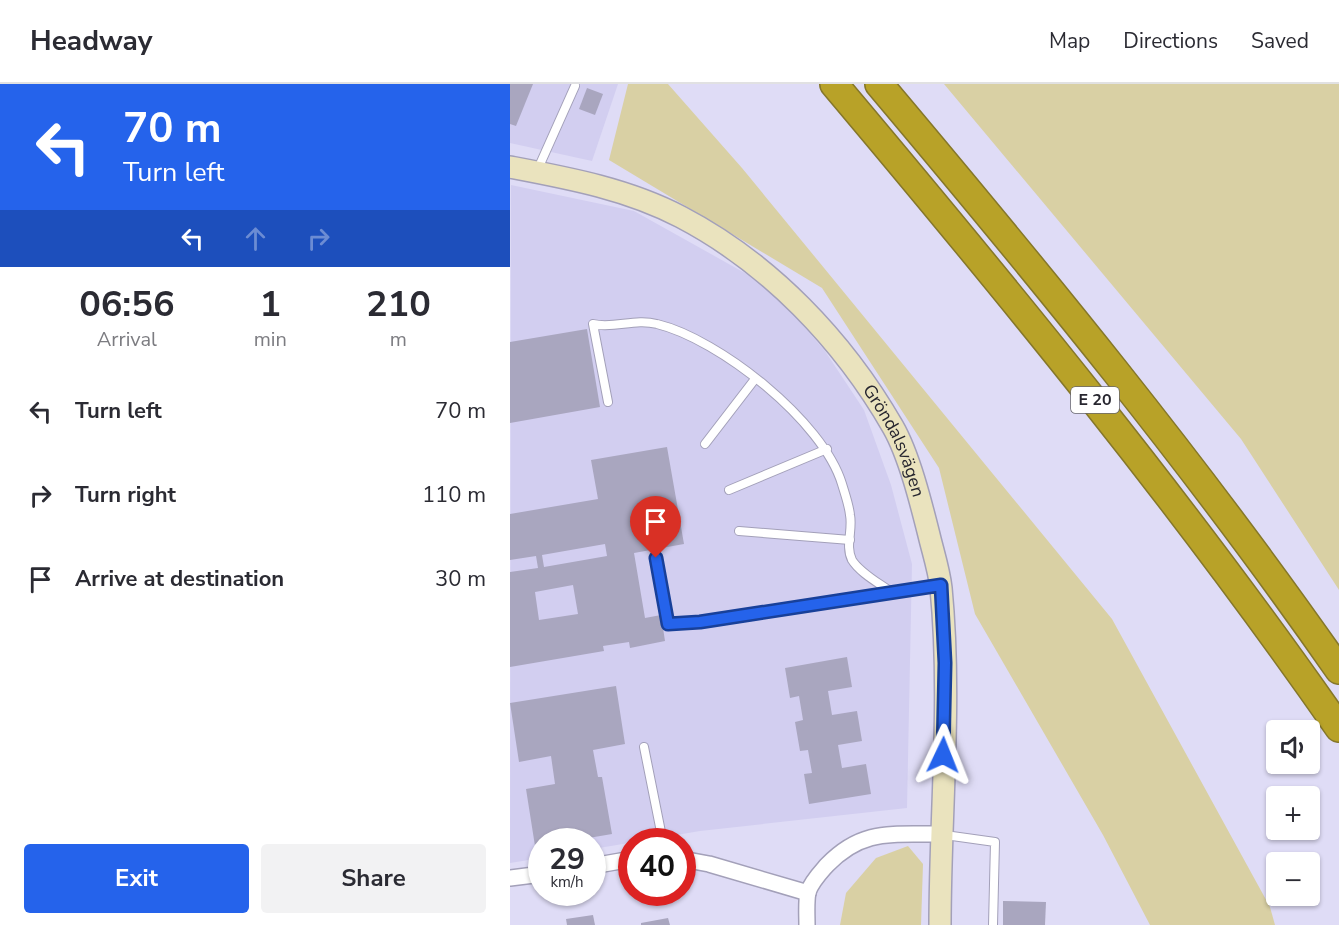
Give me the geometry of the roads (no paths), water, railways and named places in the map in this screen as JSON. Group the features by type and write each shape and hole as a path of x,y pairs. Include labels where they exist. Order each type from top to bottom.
{"highway":[{"name":"E 20","path":"834,84 1076,375 1186,516 1339,728"},
{"name":"E 20","path":"879,84 1087,334 1212,495 1339,670"}],"street":[{"name":"Gröndalsvägen","path":"510,167 611,189 679,216 743,253 800,306 856,370 894,429 921,503 941,585 945,663 940,925"},
{"path":"807,925 808,893 817,876 843,849 861,840 888,835 940,834"},
{"path":"696,862 808,893"},
{"path":"510,878 528,876"}],"lane":[{"path":"537,172 575,86"},
{"path":"608,402 594,324 601,326 641,321 680,331 698,339 788,405 827,448 842,483 851,516 848,549 857,567 891,592"},
{"path":"705,444 755,379"},
{"path":"729,490 827,448"},
{"path":"739,531 850,540"},
{"path":"656,558 668,624 700,622 941,585"},
{"path":"644,747 660,828"},
{"path":"940,834 995,842 993,925"}]}
